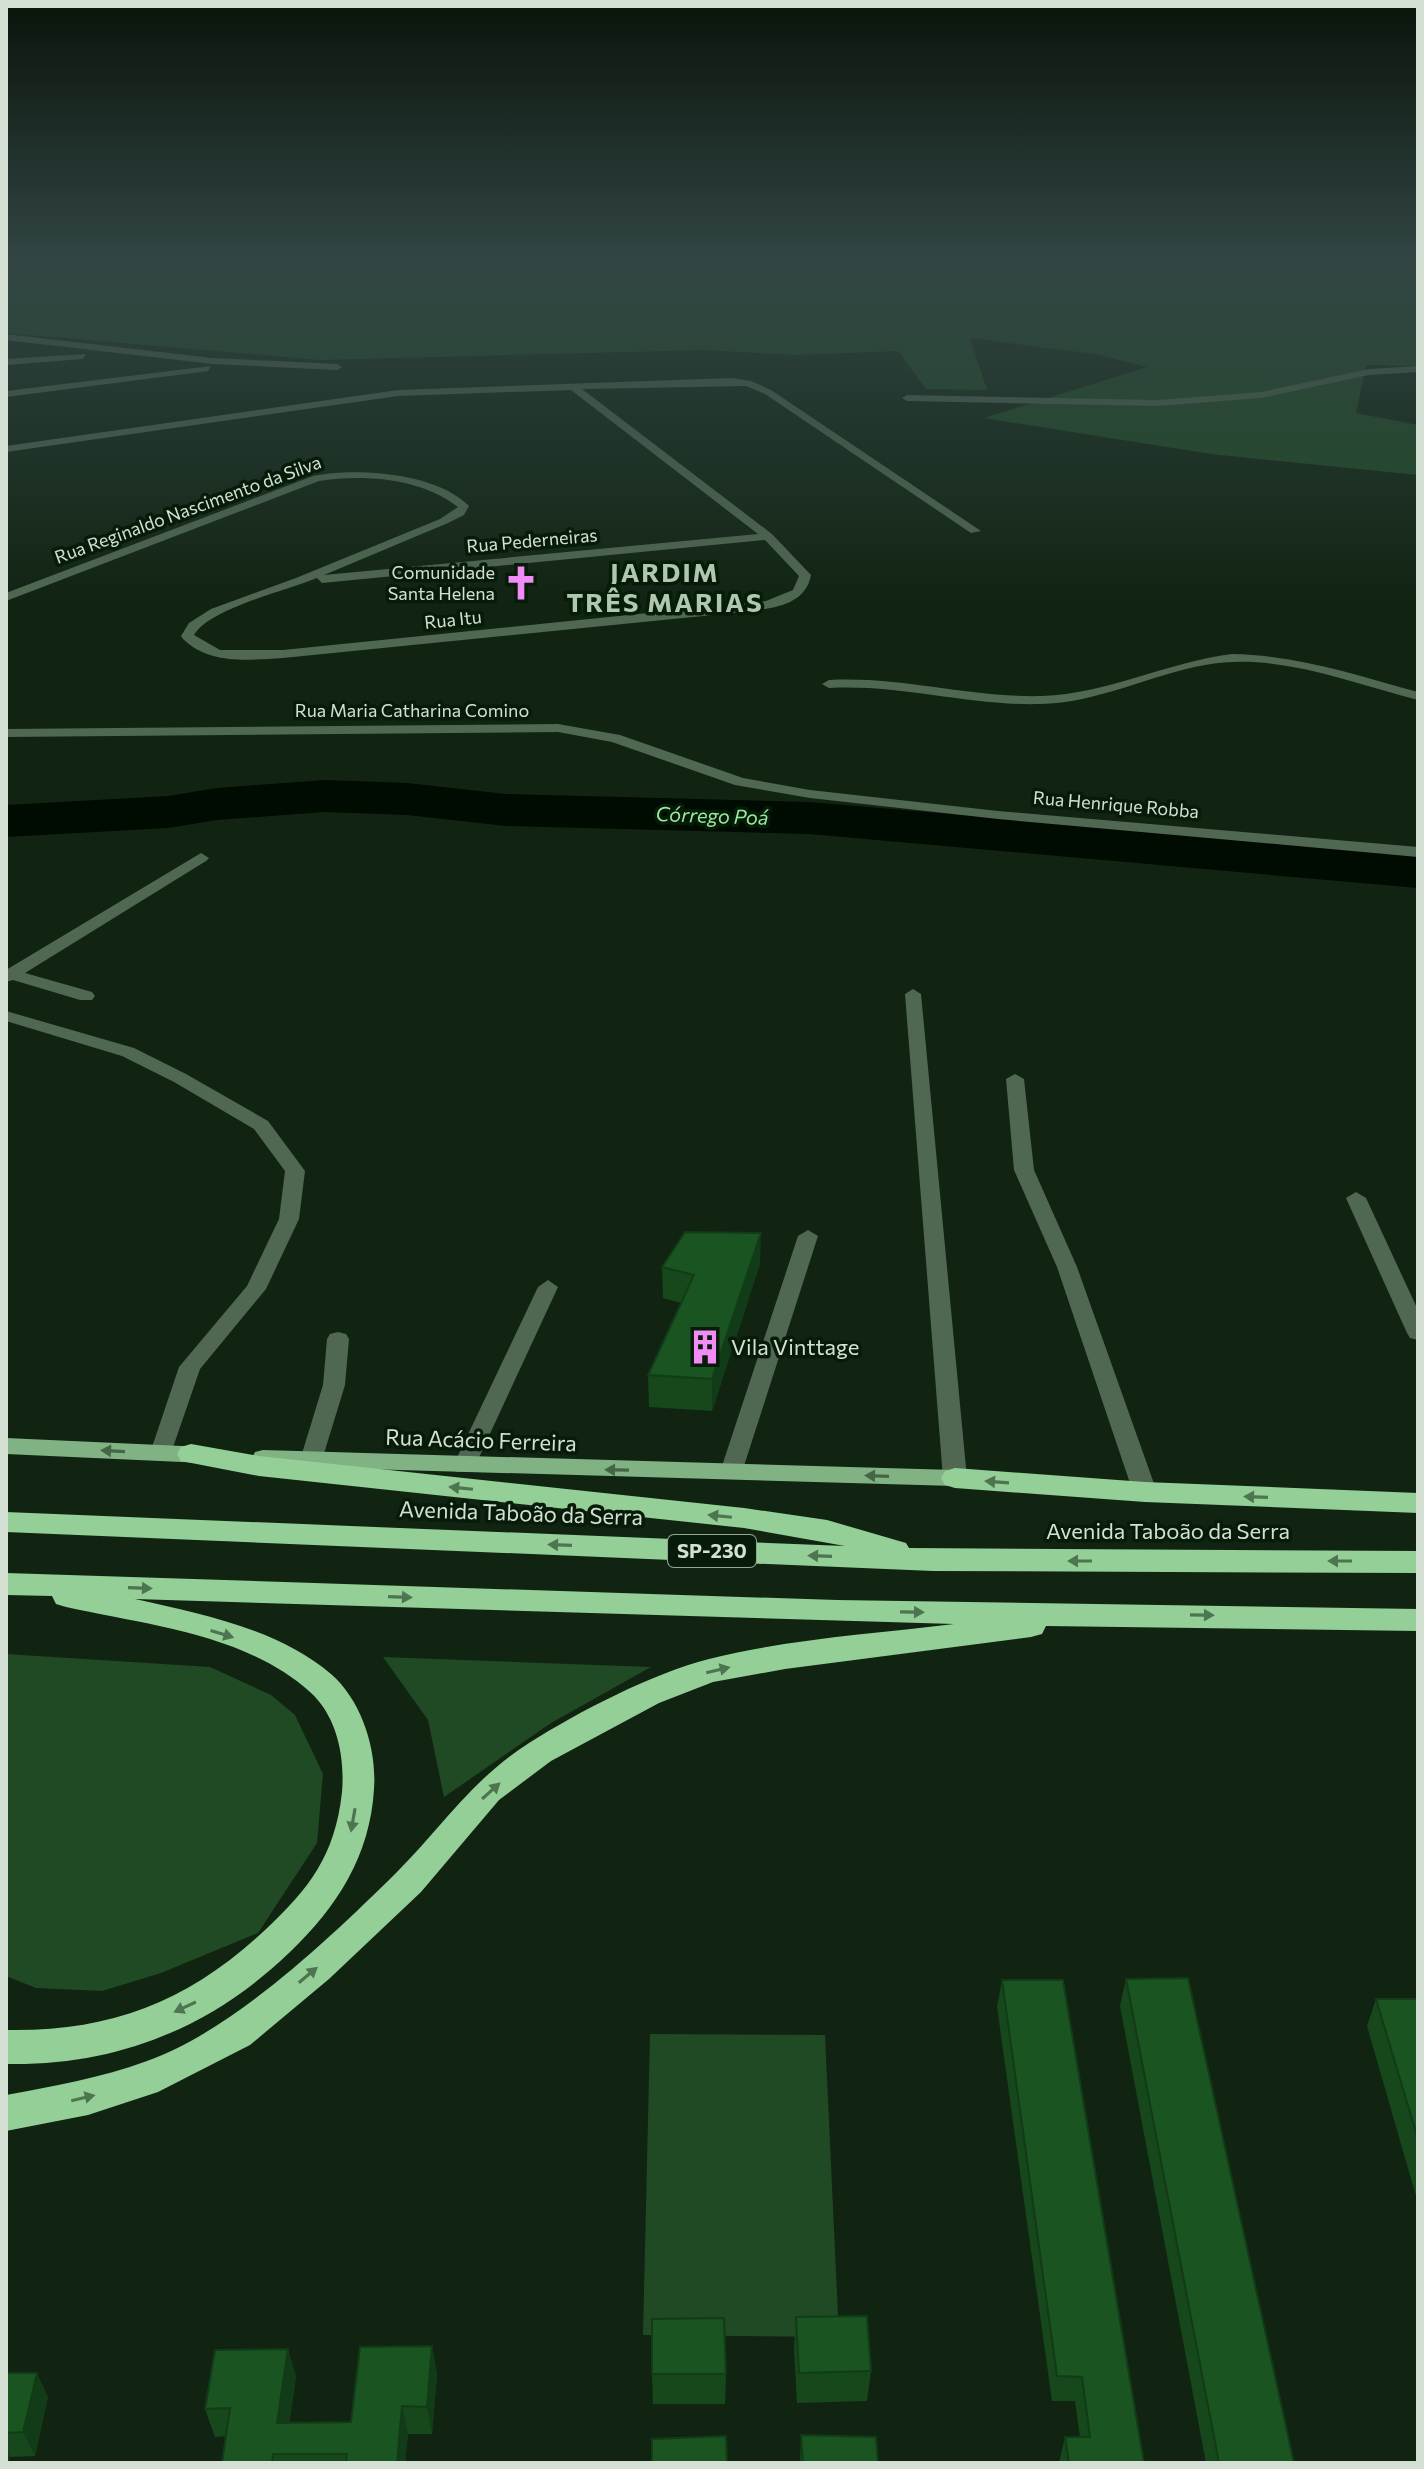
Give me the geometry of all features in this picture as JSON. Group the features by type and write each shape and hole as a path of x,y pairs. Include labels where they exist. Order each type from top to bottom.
{"highway":[{"path":"191,1454 259,1466 827,1530 933,1560"},
{"path":"955,1478 1145,1492 1418,1503"},
{"name":"Avenida Taboão da Serra","path":"6,1522 933,1560 1418,1562"},
{"path":"8,1584 837,1611 1418,1620"},
{"path":"6,2047 35,2049 106,2040 190,2006 243,1974 294,1926 331,1883 352,1831 361,1774 355,1744 341,1711 324,1686 306,1670 256,1644 187,1623 8,1584"},
{"path":"6,2113 88,2097 158,2075 237,2033 317,1968 409,1882 488,1791 540,1752 648,1694 710,1671 785,1657 1124,1614"}],"main road":[{"name":"Rua Acácio Ferreira","path":"6,1446 464,1466 955,1478"}],"street":[{"path":"6,394 140,377"},
{"path":"907,398 1158,403 1261,395 1344,377"},
{"path":"6,449 398,393 713,380 748,383 768,392 975,531"},
{"name":"Rua Itu","path":"193,626 187,636 195,646 212,653 252,655 733,609 780,601 800,594 806,585 805,575 768,536 572,386"},
{"name":"Rua Reginaldo Nascimento da Silva","path":"6,597 333,474 365,474 417,484 458,500 464,506 460,513 444,521 300,581 227,607 193,626"},
{"name":"Rua Pederneiras","path":"300,581 768,536"},
{"path":"829,684 883,683 1002,699 1042,701 1116,688 1203,661 1238,657 1300,665 1418,696"},
{"name":"Rua Maria Catharina Comino","path":"6,733 558,728 615,738 740,782 810,794"},
{"name":"Rua Henrique Robba","path":"810,794 998,815 1418,852"},
{"path":"9,975 201,858"},
{"path":"9,975 86,996"},
{"path":"913,994 955,1478"},
{"path":"6,1016 128,1052 180,1078 261,1125 295,1171 289,1219 256,1289 190,1367 161,1453"},
{"path":"1015,1079 1024,1170 1067,1267 1145,1492"},
{"path":"1356,1198 1418,1333"},
{"path":"731,1472 808,1236"},
{"path":"464,1466 548,1287"},
{"path":"311,1460 334,1385 338,1339"}],"green space":[{"path":"917,377 983,377 987,390 926,389"},
{"path":"1114,377 1363,377 1356,413 1418,425 1418,475 1211,454 984,418"},
{"path":"6,1654 210,1667 271,1695 295,1715 323,1774 317,1843 258,1933 161,1973 102,1991 36,1988 6,1976"},
{"path":"383,1657 651,1667 551,1723 444,1797 428,1720"},
{"path":"650,2034 825,2035 839,2337 643,2335"}],"building":[{"path":"685,1232 761,1233 712,1379 648,1375 694,1275 662,1267"},
{"path":"1188,1978 1294,2463 1219,2463 1126,1979"},
{"path":"1002,1980 1063,1980 1144,2463 1069,2463 1065,2437 1090,2437 1082,2377 1057,2376"},
{"path":"1376,1999 1418,1999 1418,2139"},
{"path":"867,2316 871,2371 799,2373 796,2317"},
{"path":"724,2318 726,2374 652,2374 652,2319"},
{"path":"432,2346 427,2407 402,2406 397,2463 346,2463 347,2454 273,2454 272,2463 222,2463 230,2408 205,2409 215,2350 288,2349 277,2423 351,2422 360,2347"},
{"path":"6,2373 37,2373 23,2432 6,2433"},
{"path":"801,2435 876,2437 878,2463 803,2463"},
{"path":"726,2436 727,2463 652,2463 652,2439"}],"waterway":[{"name":"Córrego Poá","path":"6,821 168,812 217,804 325,796 407,799 506,810 809,818 1418,871"}],"place":[{"name":"Comunidade Santa Helena","path":"521,583"},
{"name":"Vila Vinttage","path":"705,1347"}],"district":[{"name":"JARDIM TRÊS MARIAS","path":"665,588"}]}
